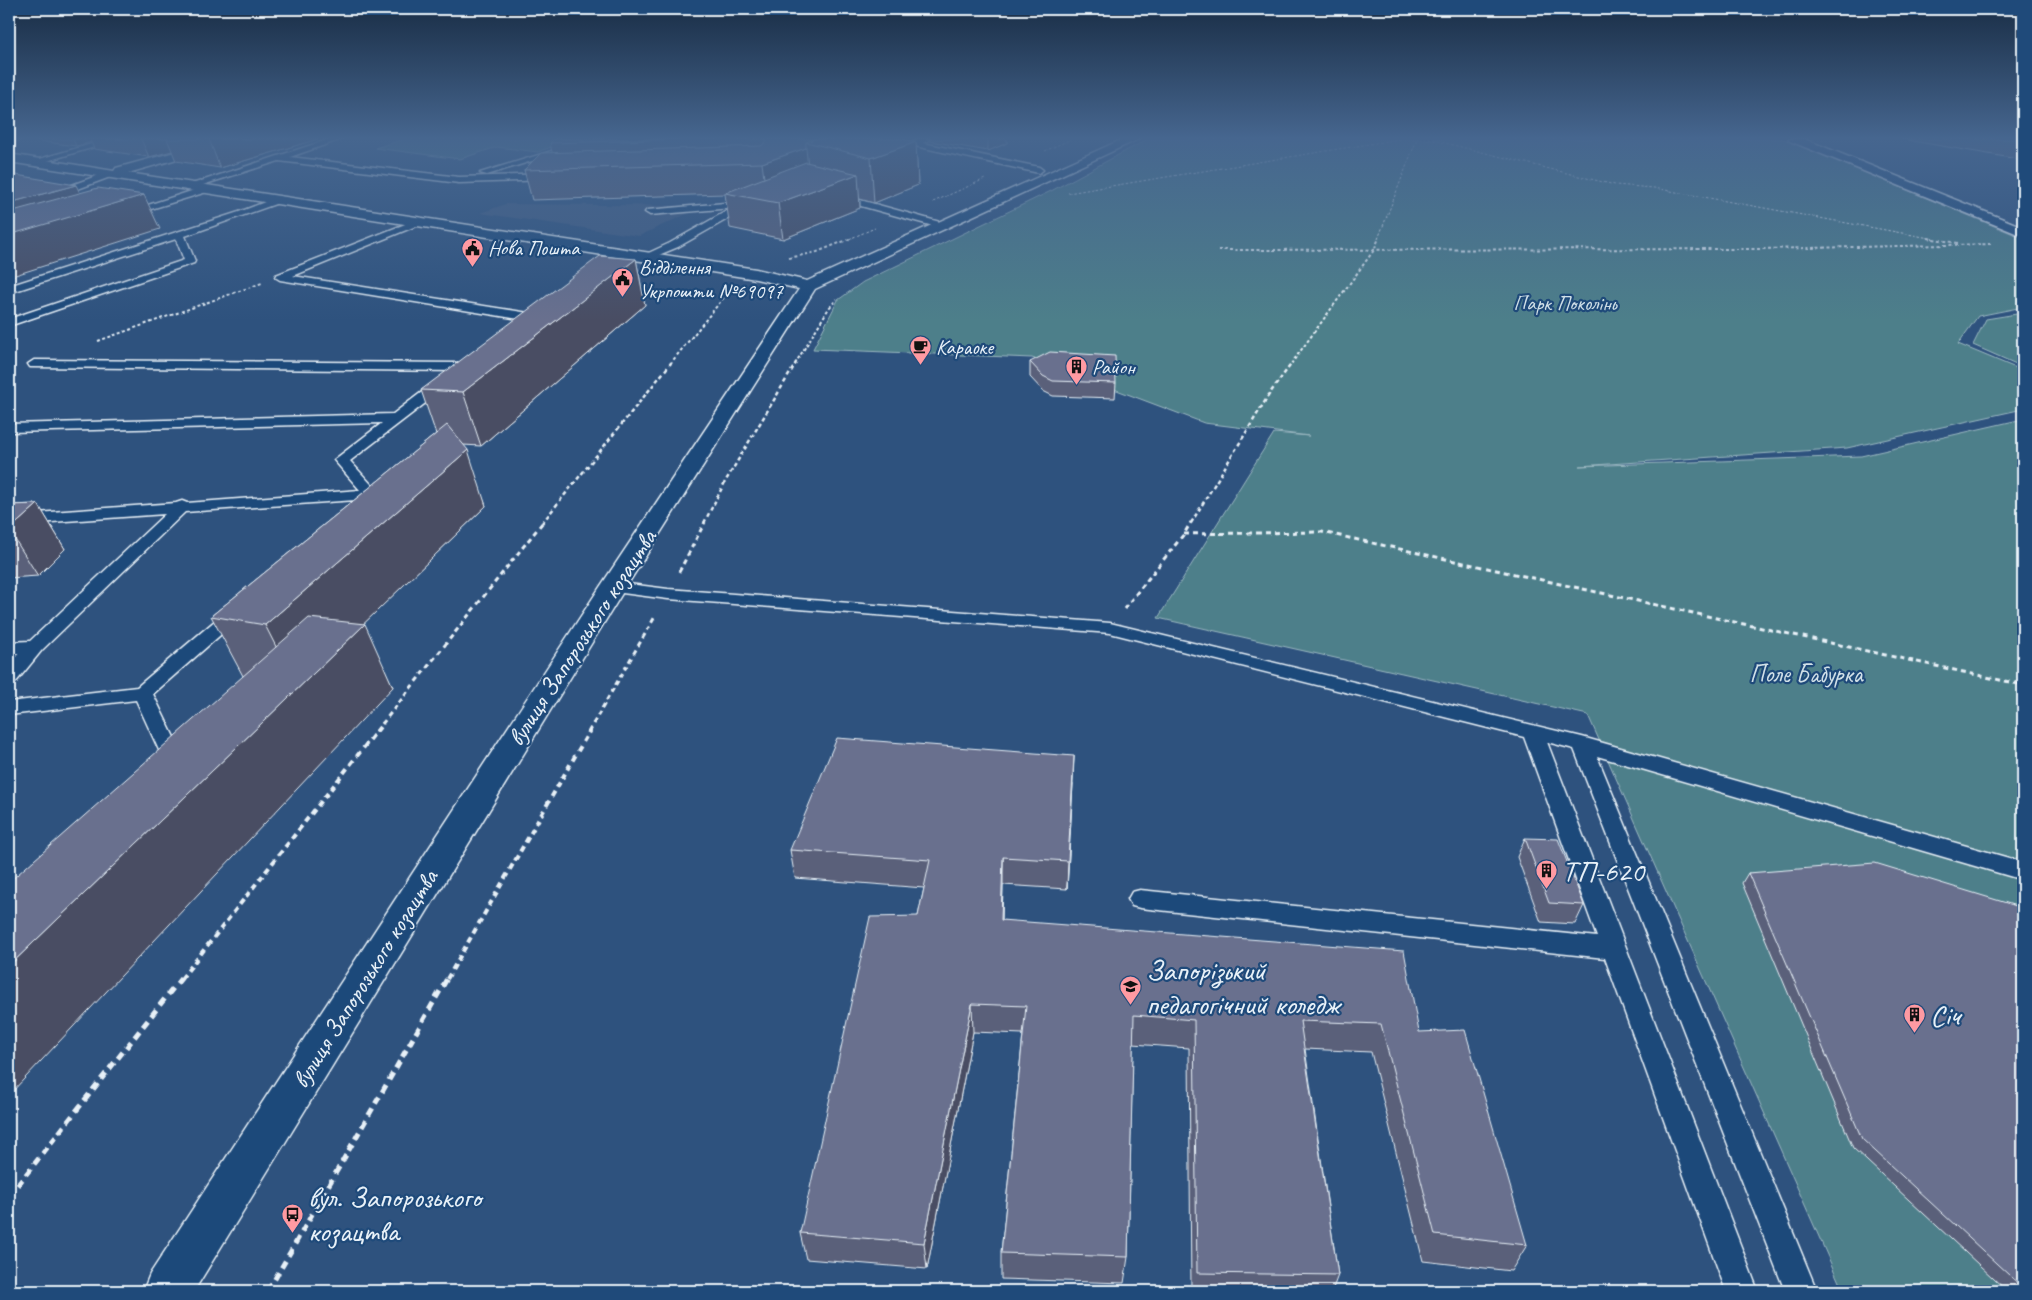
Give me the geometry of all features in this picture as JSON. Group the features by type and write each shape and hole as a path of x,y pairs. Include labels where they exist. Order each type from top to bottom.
{"street":[{"path":"278,200 756,274 809,286 1001,200"},
{"path":"1943,200 2023,232"},
{"name":"вулиця Запорозького козацтва","path":"167,1291 613,587 809,286"}],"lane":[{"path":"9,206 32,200"},
{"path":"117,216 171,200"},
{"path":"9,290 242,214 278,200"},
{"path":"845,200 944,226"},
{"path":"645,257 674,245 753,202 709,208 650,212"},
{"path":"280,277 418,222"},
{"path":"9,323 190,260 179,235"},
{"path":"280,277 529,317 507,334"},
{"path":"372,494 341,460 478,356"},
{"path":"34,364 463,367"},
{"path":"9,428 397,418"},
{"path":"9,520 182,506 372,494"},
{"path":"350,513 372,494"},
{"path":"9,678 35,646 182,506"},
{"path":"613,587 668,594 1110,628 1582,744 2023,871"},
{"path":"9,708 143,694 246,603"},
{"path":"9,648 35,646"},
{"path":"143,694 174,760 160,773"},
{"path":"1533,732 1742,1291"},
{"path":"1582,744 1801,1291"},
{"path":"1140,899 1614,949"}],"path":[{"path":"1110,628 1184,534 1270,393 1374,250 1393,200"},
{"path":"1719,200 1965,244"},
{"path":"1218,250 1761,248 1994,244"},
{"path":"98,341 280,277"},
{"path":"9,1196 468,615 729,291"},
{"path":"268,1291 668,594 724,482 829,308 841,294"},
{"path":"1184,534 1322,532 2023,685"}],"shaded area":[{"path":"506,204 704,206 639,236 480,213"}],"green space":[{"path":"1033,200 1930,200 2023,238 2023,307 1978,316 1958,344 2023,371 2023,409 1847,448 1579,466 1861,456 2023,419 2023,1291 1843,1291 1588,715 1158,618 1274,433 1309,436 1204,423 1032,358 813,349 838,300 863,282"},
{"path":"2023,313 2023,367 1973,345 1986,319"}],"building":[{"path":"9,200 21,200 9,203"},
{"path":"55,200 128,200 9,235 9,212"},
{"path":"760,200 787,200 778,203"},
{"path":"600,256 636,259 463,392 421,390"},
{"path":"1050,352 1115,356 1116,383 1053,381 1043,376 1030,362"},
{"path":"447,425 468,450 265,625 211,616"},
{"path":"38,504 9,530 9,505"},
{"path":"309,618 365,624 9,966 9,882"},
{"name":"Запорізький педагогічний коледж","path":"837,738 1074,756 1068,861 1003,857 1001,920 1404,951 1419,1032 1465,1030 1527,1245 1435,1235 1381,1024 1300,1021 1338,1275 1197,1273 1194,1020 1134,1015 1128,1257 1001,1253 1026,1006 972,1004 924,1243 800,1233 870,917 918,916 930,860 790,850"},
{"path":"1525,838 1558,839 1584,905 1549,903"},
{"name":"Січ","path":"1875,863 2023,908 2023,1288 1862,1139 1748,873"}],"place":[{"name":"Нова Пошта","path":"472,267"},
{"name":"Відділення Укрпошти №69097","path":"623,298"},
{"name":"Караоке","path":"920,366"},
{"name":"Район","path":"1076,386"},
{"name":"ТП-620","path":"1546,890"},
{"name":"Запорізький педагогічний коледж","path":"1130,1006"},
{"name":"Січ","path":"1914,1034"},
{"name":"вул. Запорозького козацтва","path":"292,1233"}],"park label":[{"name":"Парк Поколінь","path":"1565,303"},
{"name":"Поле Бабурка","path":"1806,674"}]}
